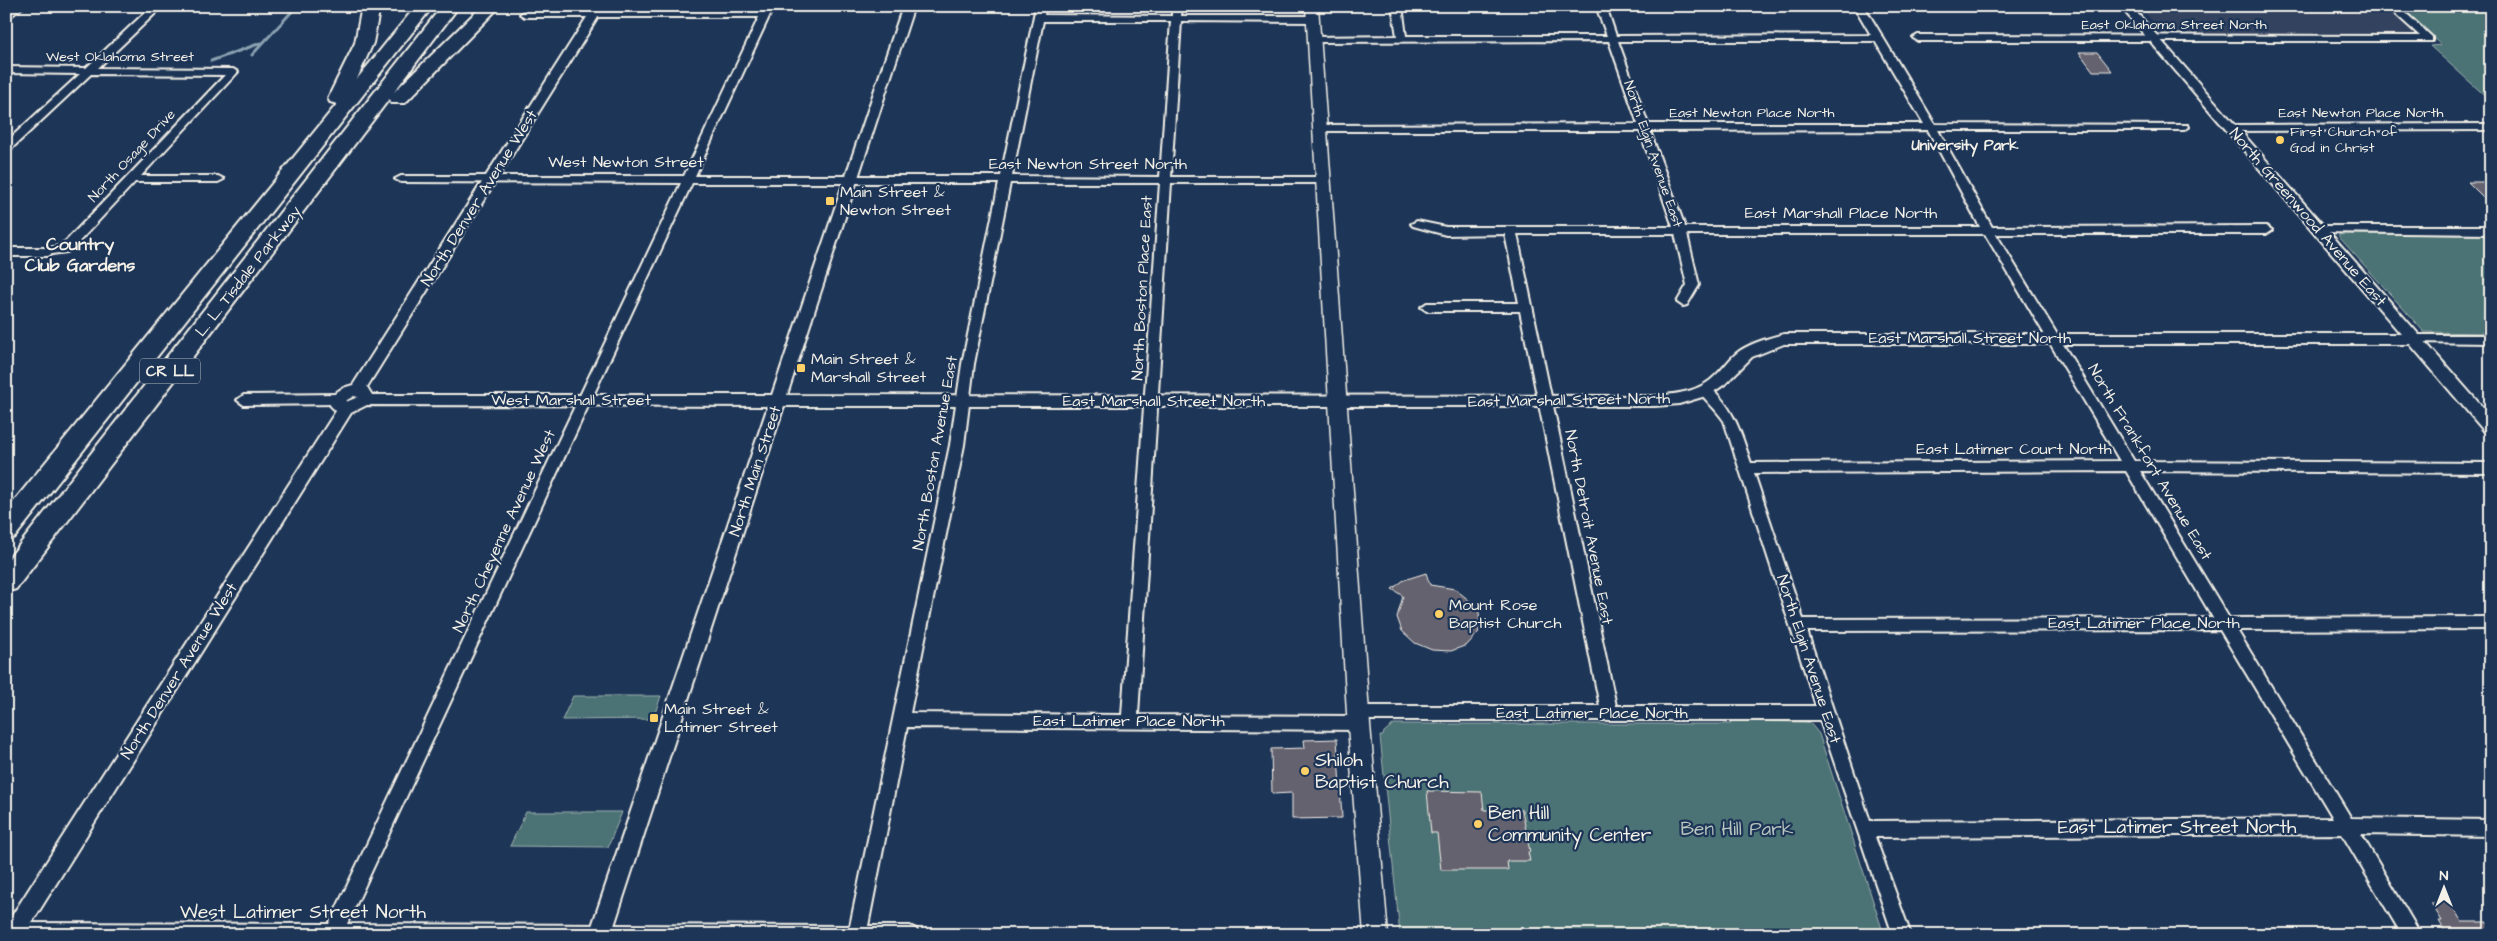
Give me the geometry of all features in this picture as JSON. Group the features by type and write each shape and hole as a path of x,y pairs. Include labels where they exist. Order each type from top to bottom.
{"highway":[{"path":"310,152 357,61 368,28 371,6"},
{"name":"L. L. Tisdale Parkway","path":"6,530 425,6"},
{"name":"L. L. Tisdale Parkway","path":"6,582 451,6"},
{"path":"333,160 492,6"}],"main road":[{"path":"1313,13 1358,718 1376,935"}],"street":[{"path":"6,16 19,6"},
{"path":"6,148 158,6"},
{"name":"North Main Street","path":"600,935 909,6"},
{"path":"1397,6 1402,39"},
{"name":"North Elgin Avenue East","path":"1602,6 1680,230 1693,284 1683,302"},
{"name":"North Frankfort Avenue East","path":"1859,6 1931,127 1988,230 2055,338 2412,935"},
{"name":"North Greenwood Avenue East","path":"2125,6 2491,428"},
{"name":"East Oklahoma Street North","path":"1918,38 2429,39 2392,6"},
{"path":"525,14 598,10 767,10"},
{"name":"North Denver Avenue West","path":"361,395 598,10"},
{"name":"North Cheyenne Avenue West","path":"334,934 689,180 767,10"},
{"path":"1040,12 1313,13"},
{"name":"North Boston Avenue East","path":"857,934 955,455 968,364 1040,12"},
{"name":"North Boston Place East","path":"1130,721 1177,12"},
{"path":"1315,39 1878,38"},
{"name":"West Oklahoma Street","path":"6,70 233,72"},
{"name":"North Osage Drive","path":"48,252 58,250 70,244 233,72"},
{"name":"East Newton Place North","path":"1321,128 2184,127"},
{"name":"East Newton Place North","path":"2231,128 2491,127"},
{"path":"131,179 218,179"},
{"name":"West Newton Street","path":"401,179 851,180"},
{"name":"East Newton Street North","path":"851,180 1324,180"},
{"name":"East Marshall Place North","path":"1417,224 1446,231 2266,230"},
{"name":"North Detroit Avenue East","path":"1510,230 1609,713"},
{"path":"2319,230 2491,230"},
{"path":"6,252 48,252"},
{"path":"1427,307 1526,307"},
{"name":"East Marshall Street North","path":"778,400 1667,401 1680,399 1717,384 1746,354 1762,345 1784,339 2491,339"},
{"name":"North Elgin Avenue East","path":"1705,390 1719,403 1730,420 1864,829 1902,935"},
{"path":"244,400 356,406 361,395"},
{"name":"West Marshall Street","path":"361,395 585,400 778,400"},
{"name":"North Denver Avenue West","path":"11,933 342,404"},
{"name":"East Latimer Court North","path":"1746,468 2131,466 2491,468"},
{"name":"East Latimer Place North","path":"1798,625 2491,623"},
{"name":"East Latimer Place North","path":"900,720 1130,721 1609,713 1826,712"},
{"name":"East Latimer Street North","path":"1864,829 2348,826 2491,828"},
{"name":"West Latimer Street North","path":"11,933 600,935"},
{"path":"600,935 910,935"}],"shaded area":[{"path":"2138,6 2491,6 2491,34 2166,35"}],"green space":[{"path":"2398,6 2491,6 2491,101 2430,46 2441,45"},
{"path":"2339,234 2491,235 2491,333 2424,332 2339,237"},
{"path":"573,696 661,696 653,719 562,720"},
{"name":"Ben Hill Park","path":"1731,721 1805,722 1810,723 1819,734 1884,935 1400,935 1380,736 1383,736 1384,732 1394,724 1731,724"},
{"path":"526,812 622,812 608,847 510,846"}],"building":[{"path":"2079,52 2097,52 2112,71 2093,71"},
{"path":"2468,182 2491,182 2491,205"},
{"name":"Mount Rose Baptist Church","path":"1426,573 1430,585 1455,589 1475,605 1479,612 1480,626 1478,633 1467,645 1451,651 1432,650 1415,643 1402,631 1397,617 1403,596 1392,589 1404,580"},
{"name":"Shiloh Baptist Church","path":"1337,739 1342,818 1292,819 1292,793 1272,794 1271,749 1305,748 1304,740"},
{"name":"Ben Hill Community Center","path":"1427,791 1482,792 1484,810 1522,810 1530,861 1507,861 1508,870 1441,870 1437,833 1431,833"},
{"path":"2431,903 2450,903 2462,922 2491,922 2491,935 2447,935 2439,921 2442,921"}],"waterway":[{"path":"252,55 297,6"},
{"path":"211,61 261,43"}],"place":[{"name":"First Church of God in Christ","path":"2280,140"},
{"name":"Main Street & Newton Street","path":"830,201"},
{"name":"Main Street & Marshall Street","path":"801,368"},
{"name":"Mount Rose Baptist Church","path":"1439,614"},
{"name":"Main Street & Latimer Street","path":"654,718"},
{"name":"Shiloh Baptist Church","path":"1305,771"},
{"name":"Ben Hill Community Center","path":"1478,824"}],"district":[{"name":"University Park","path":"1965,145"},
{"name":"Country Club Gardens","path":"80,254"}]}
